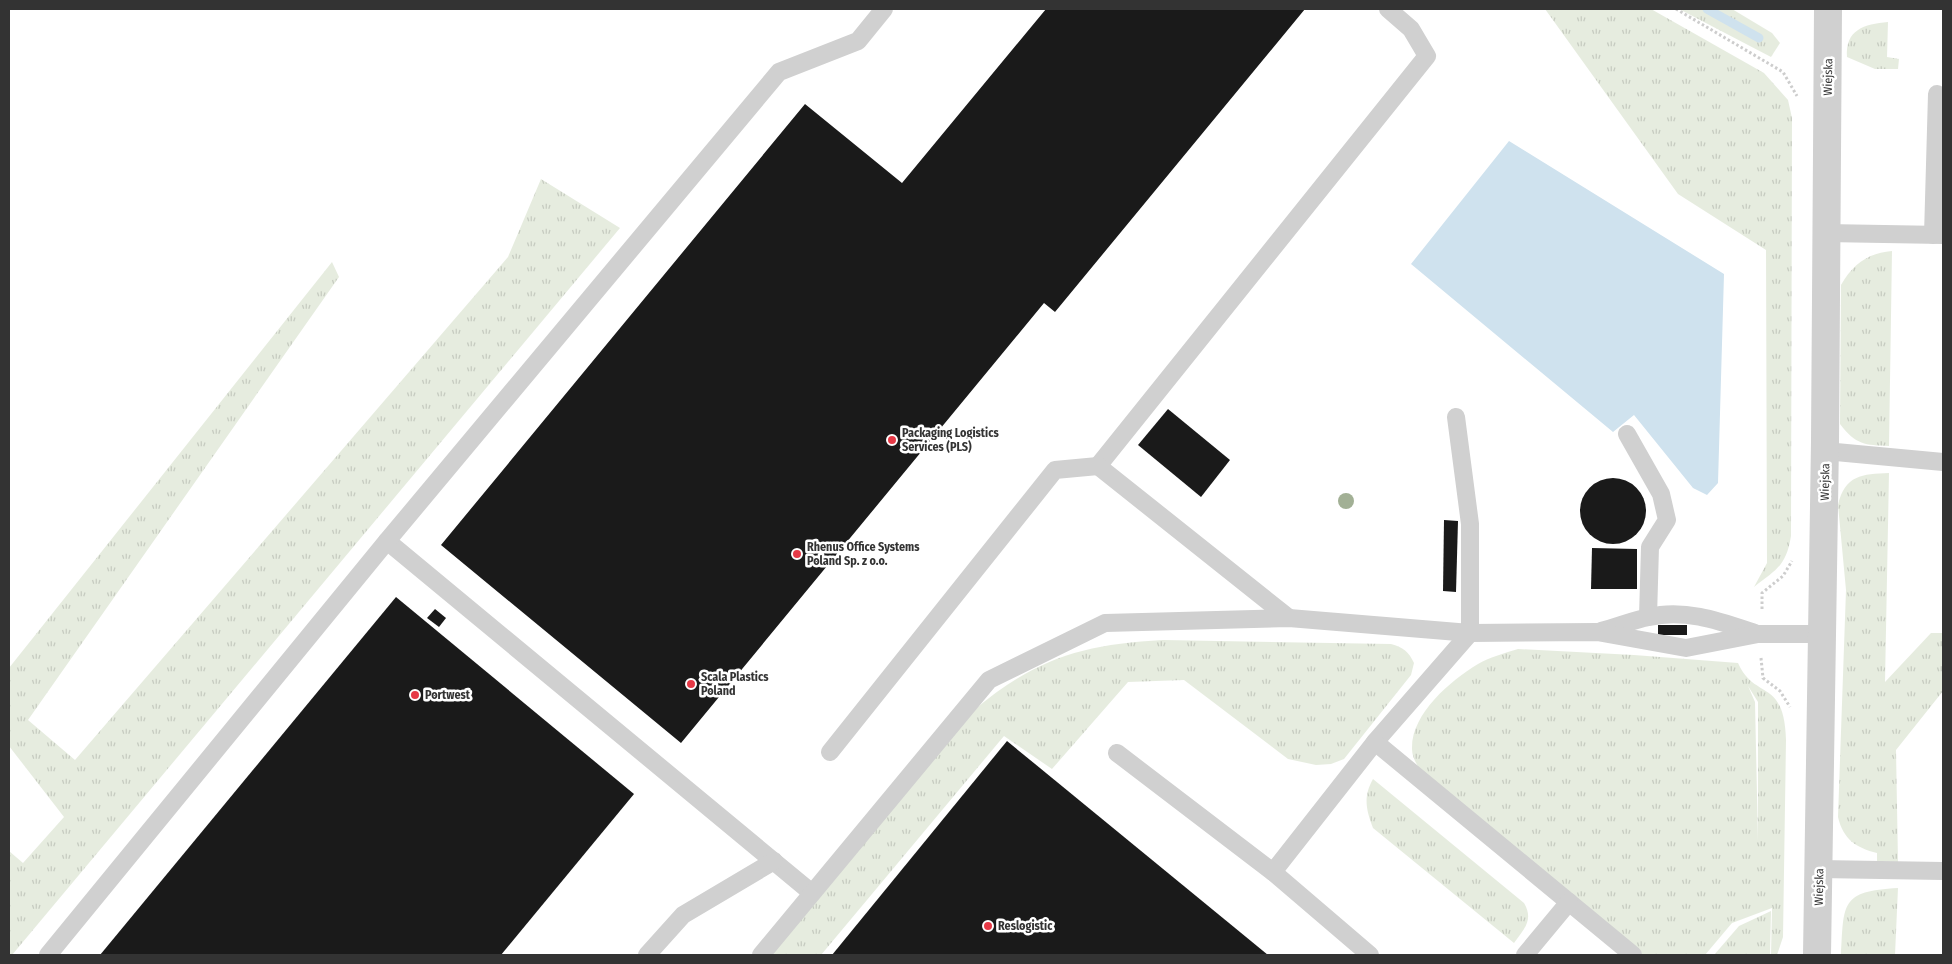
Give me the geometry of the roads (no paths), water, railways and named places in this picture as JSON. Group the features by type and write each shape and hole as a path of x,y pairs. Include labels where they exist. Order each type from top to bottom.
{"street":[{"name":"Wiejska","path":"1817,955 1825,451 1828,9"}],"lane":[{"path":"48,955 387,542 779,72 858,40 884,9"},
{"path":"1098,466 1427,56 1411,29 1388,9"},
{"path":"1825,233 1938,235 1937,94"},
{"path":"1273,872 1375,742 1470,633 1470,524 1456,417"},
{"path":"1626,434 1661,494 1667,520 1650,547 1648,617"},
{"path":"1825,451 1943,462"},
{"path":"830,752 1055,470 1098,466 1289,618"},
{"path":"387,542 812,892"},
{"path":"1597,632 1664,614 1704,617 1758,634"},
{"path":"761,955 989,680 1105,623 1289,618 1470,633 1597,632 1686,648 1758,634 1822,634"},
{"path":"1375,742 1633,955"},
{"path":"1117,753 1273,872 1370,955"},
{"path":"647,955 683,915 774,861"},
{"path":"1819,868 1943,871"},
{"path":"1525,955 1569,902"}],"water":[{"path":"1509,141 1724,274 1718,483 1707,495 1693,488 1634,415 1613,432 1411,264"}],"waterway":[{"path":"1707,9 1759,38"}],"place":[{"name":"Packaging Logistics Services (PLS)","path":"892,440"},
{"name":"Rhenus Office Systems Poland Sp. z o.o.","path":"797,554"},
{"name":"Scala Plastics Poland","path":"691,684"},
{"name":"Portwest","path":"415,695"},
{"name":"Reslogistic","path":"988,926"}]}
